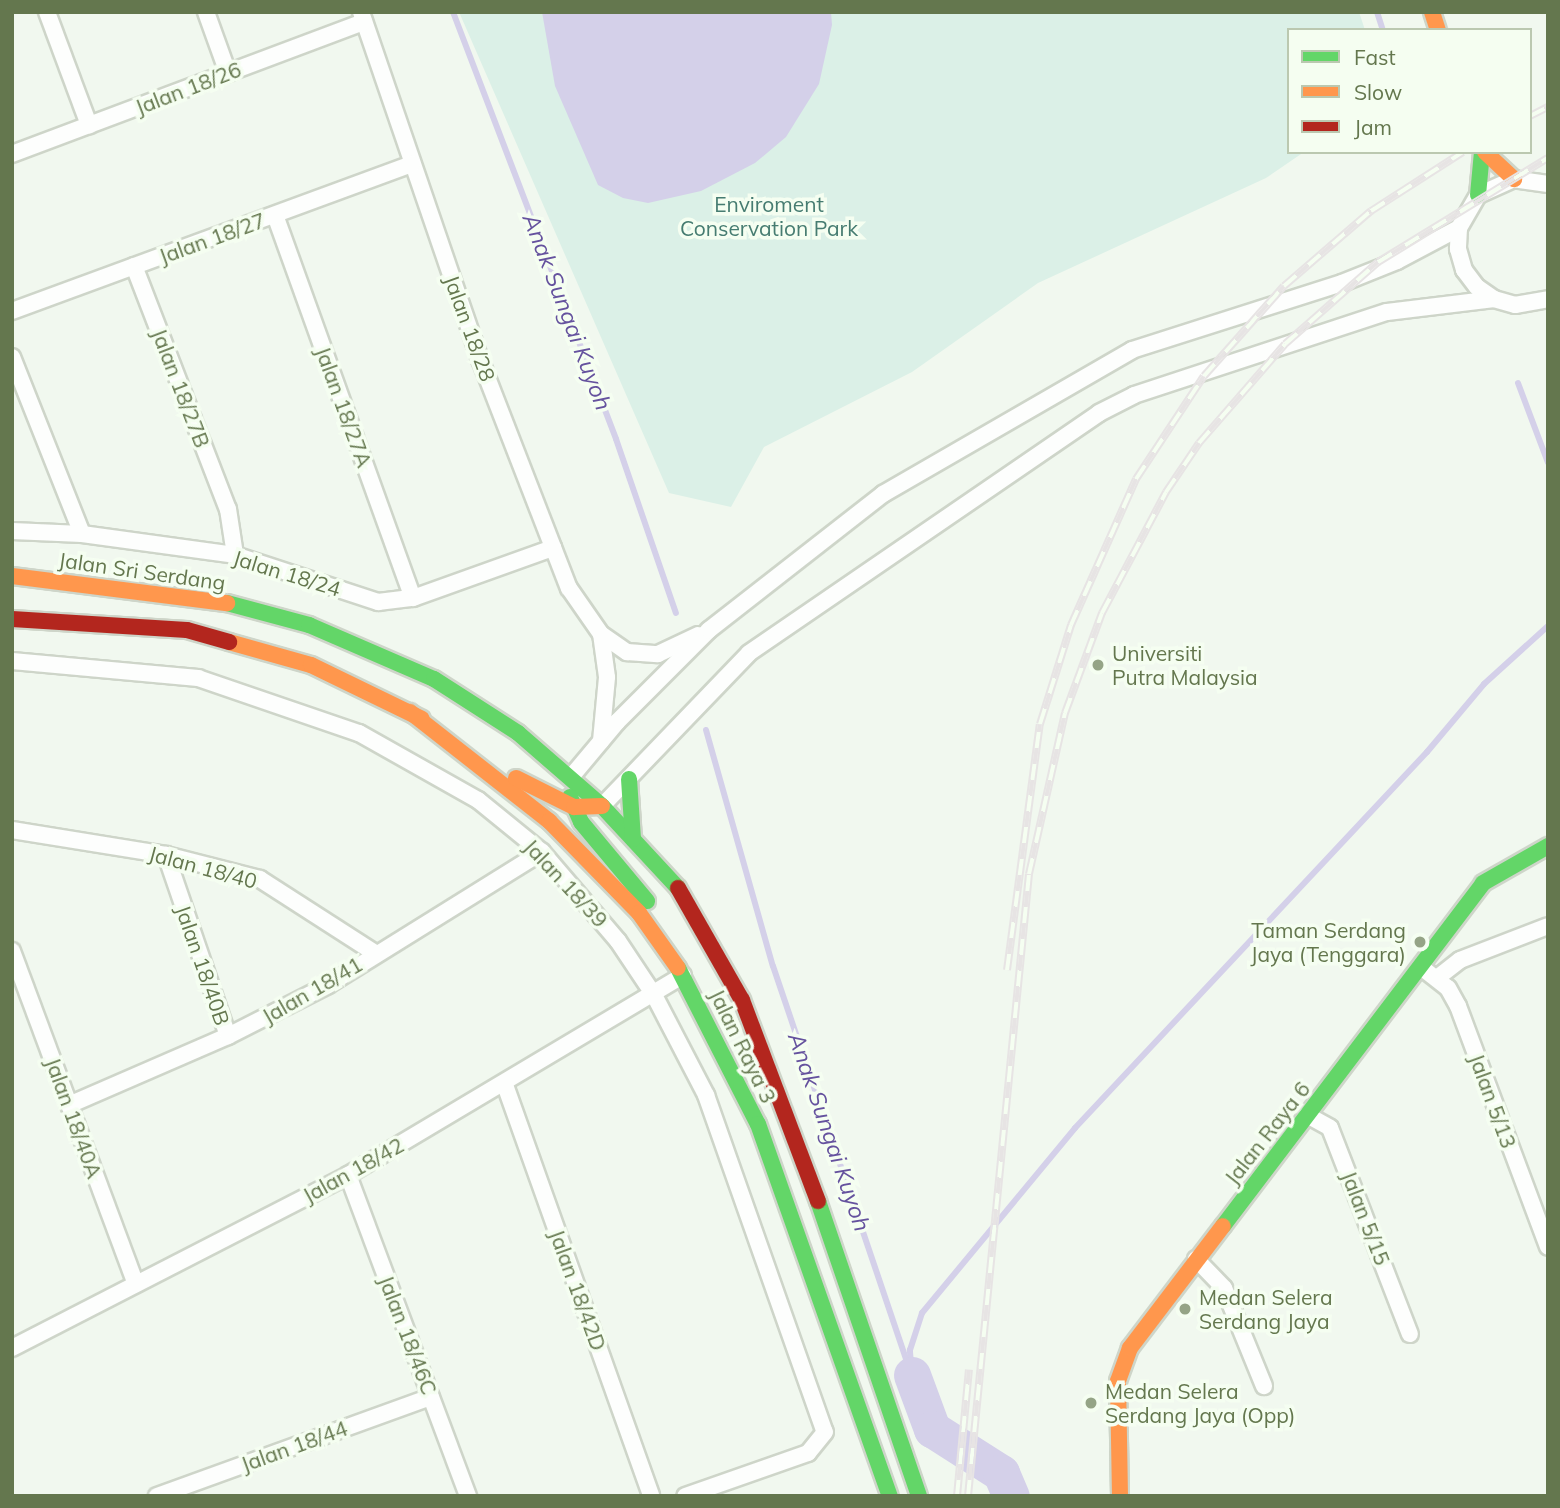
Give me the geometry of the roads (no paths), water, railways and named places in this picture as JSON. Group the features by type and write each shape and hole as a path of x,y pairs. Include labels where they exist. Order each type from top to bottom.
{"street":[{"path":"47,12 89,125"},
{"path":"206,12 228,73"},
{"name":"Jalan 18/26","path":"12,154 228,73 362,17"},
{"name":"Jalan 18/28","path":"362,17 480,359 569,588 601,634 627,652 658,654 709,630"},
{"path":"1483,154 1478,195 1459,228 1458,249 1464,270 1476,287 1494,299 1514,305 1548,299"},
{"path":"1485,154 1514,179"},
{"name":"Jalan 18/27","path":"12,311 412,164"},
{"path":"1478,195 1514,179 1548,184"},
{"name":"Jalan 18/27A","path":"275,215 413,598"},
{"path":"702,1007 694,978 673,936 574,807 568,793 565,772 601,741 709,630 883,494 1132,350 1342,282 1397,261 1459,228"},
{"name":"Jalan 18/27B","path":"134,266 228,509 235,555"},
{"path":"12,619 187,630 311,665 410,712 546,796 574,807 602,806 749,653 1100,413 1134,395 1387,312 1494,299"},
{"path":"12,357 82,534"},
{"name":"Jalan 18/24","path":"12,531 82,534 235,555 377,602 413,598 553,548"},
{"name":"Jalan Sri Serdang","path":"12,576 203,597 309,625 433,679 518,733 565,772"},
{"name":"Jalan 18/28","path":"601,634 607,677 601,741"},
{"name":"Jalan 18/39","path":"12,661 198,678 359,733 478,800 542,852 618,941 654,995 706,1095 825,1433 808,1453 685,1496"},
{"name":"Jalan Raya 3","path":"410,712 549,821 639,913 683,975 702,1007 758,1125 890,1496"},
{"name":"Jalan Raya 3","path":"565,772 602,806 688,899 743,1000 833,1241 919,1496"},
{"path":"629,779 633,839"},
{"name":"Jalan 18/40","path":"12,830 166,855 260,879 375,953"},
{"name":"Jalan Raya 6","path":"1120,1496 1115,1434 1121,1366 1196,1259 1483,883 1497,871 1548,846"},
{"name":"Jalan 18/41","path":"69,1105 228,1036 328,985 375,953 542,852"},
{"name":"Jalan 18/40B","path":"166,855 228,1036"},
{"path":"1437,978 1470,956 1548,926"},
{"name":"Jalan 18/40A","path":"12,951 136,1284"},
{"name":"Jalan 5/13","path":"1421,967 1437,978 1458,1006 1544,1228 1548,1247"},
{"name":"Jalan 18/42","path":"12,1348 348,1175 505,1085 683,975"},
{"name":"Jalan 18/42D","path":"505,1085 651,1496"},
{"name":"Jalan 5/15","path":"1307,1115 1330,1128 1410,1334"},
{"name":"Jalan 18/46C","path":"348,1175 468,1496"},
{"path":"1196,1259 1224,1288 1264,1386"},
{"name":"Jalan 18/44","path":"157,1496 431,1397"}],"waterway":[{"name":"Anak Sungai Kuyoh","path":"453,12 616,439 676,613"},
{"path":"1377,12 1382,28"},
{"path":"1518,383 1548,463"},
{"path":"912,1375 910,1350 922,1313 1075,1128 1427,752 1484,684 1548,626"},
{"name":"Anak Sungai Kuyoh","path":"706,730 773,966 909,1367"},
{"name":"Anak Sungai Kuyoh","path":"912,1375 932,1429 1001,1473 1011,1496"}],"railway":[{"path":"1532,115 1548,107"},
{"path":"1007,970 1040,724 1071,625 1136,479 1204,376 1284,286 1371,211 1460,154"},
{"path":"968,1496 1029,874 1065,713 1102,613 1166,492 1199,443 1285,344 1378,262 1548,158"},
{"path":"957,1496 969,1370"}],"place":[{"name":"Universiti Putra Malaysia","path":"1098,665"},
{"name":"Taman Serdang Jaya (Tenggara)","path":"1420,942"},
{"name":"Medan Selera Serdang Jaya","path":"1185,1309"},
{"name":"Medan Selera Serdang Jaya (Opp)","path":"1091,1403"}],"park label":[{"name":"Enviroment Conservation Park","path":"769,216"}]}
